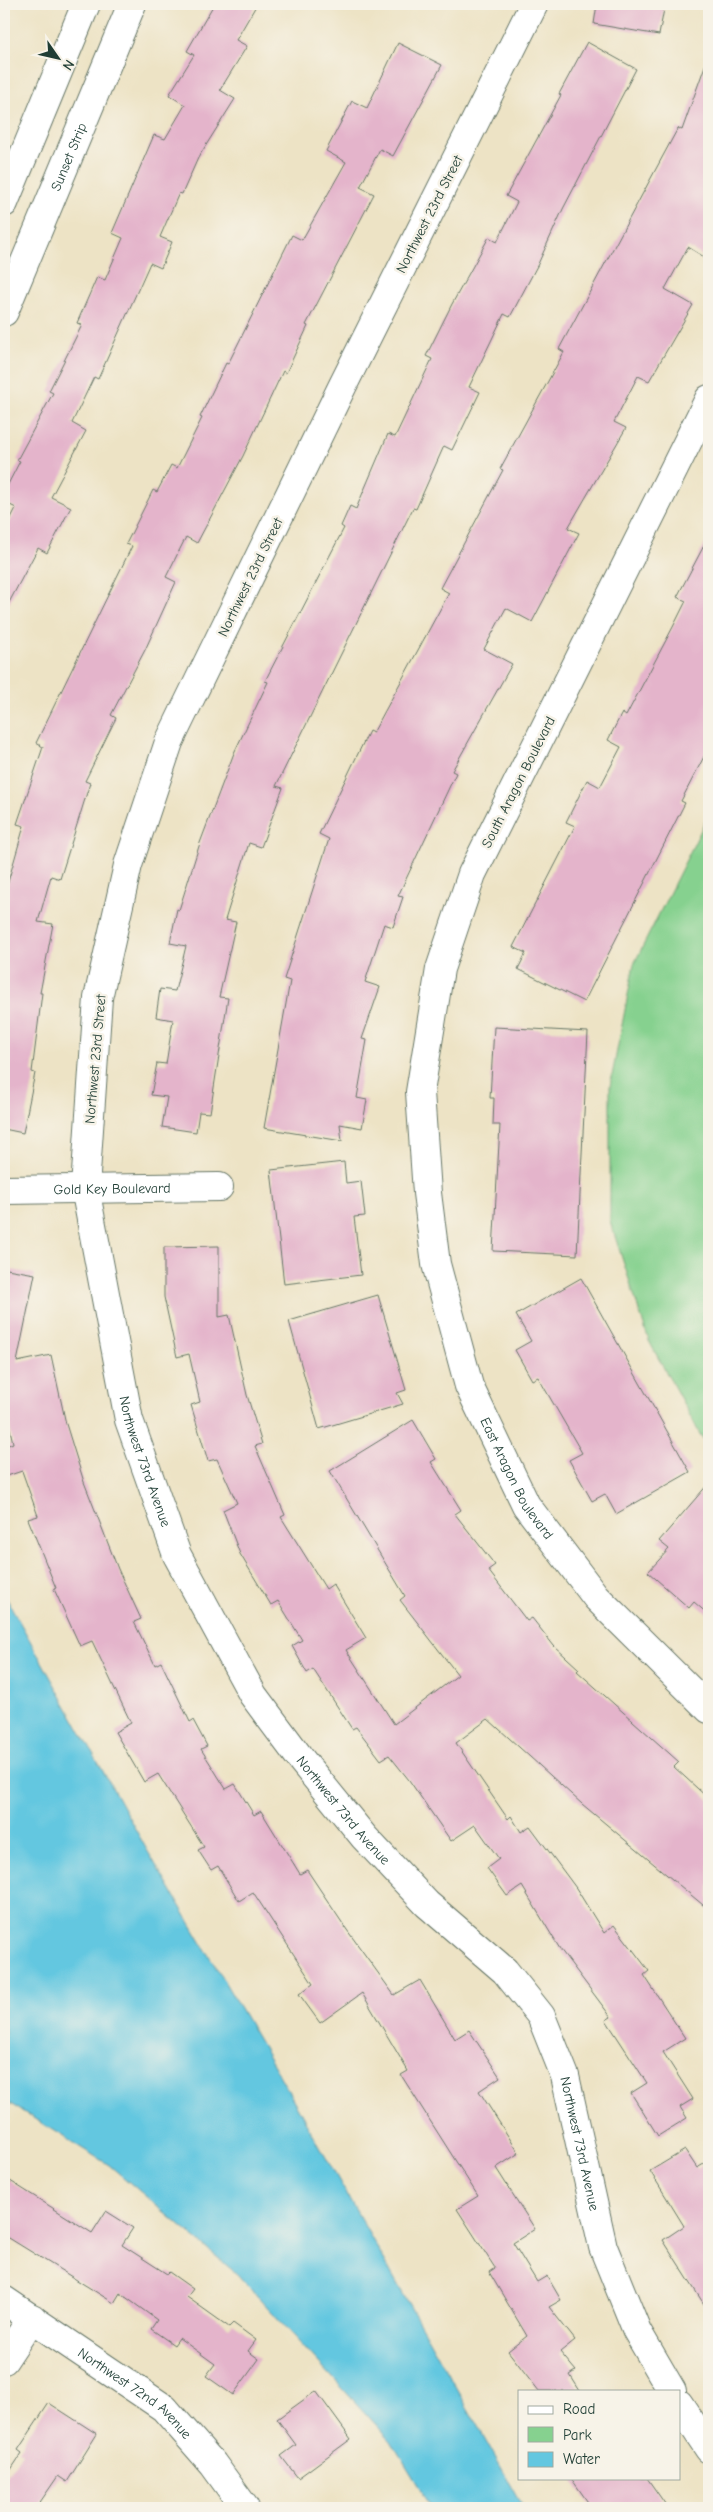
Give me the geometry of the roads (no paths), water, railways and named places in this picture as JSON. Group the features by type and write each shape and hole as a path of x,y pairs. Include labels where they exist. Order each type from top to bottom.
{"street":[{"path":"4,203 86,4"},
{"name":"Sunset Strip","path":"4,312 132,4"},
{"name":"Northwest 23rd Street","path":"85,1188 98,998 128,865 170,742 342,386 534,4"},
{"name":"South Aragon Boulevard","path":"427,1193 420,1092 440,969 472,874 709,399"},
{"name":"Gold Key Boulevard","path":"4,1190 219,1187"},
{"name":"Northwest 73rd Avenue","path":"85,1188 129,1420 177,1555 253,1695 302,1762 370,1844 427,1904 506,1971 541,2016 565,2076 604,2247 637,2331 671,2390"},
{"name":"East Aragon Boulevard","path":"427,1193 436,1264 469,1386 526,1505 596,1597 709,1709"},
{"name":"Northwest 72nd Avenue","path":"4,2300 164,2408 213,2464 245,2508"},
{"path":"4,2360 32,2318"},
{"path":"680,2406 709,2449"}],"water":[{"path":"4,1594 147,1850 277,2071 524,2508 432,2508 391,2441 237,2274 109,2165 4,2100"}]}
